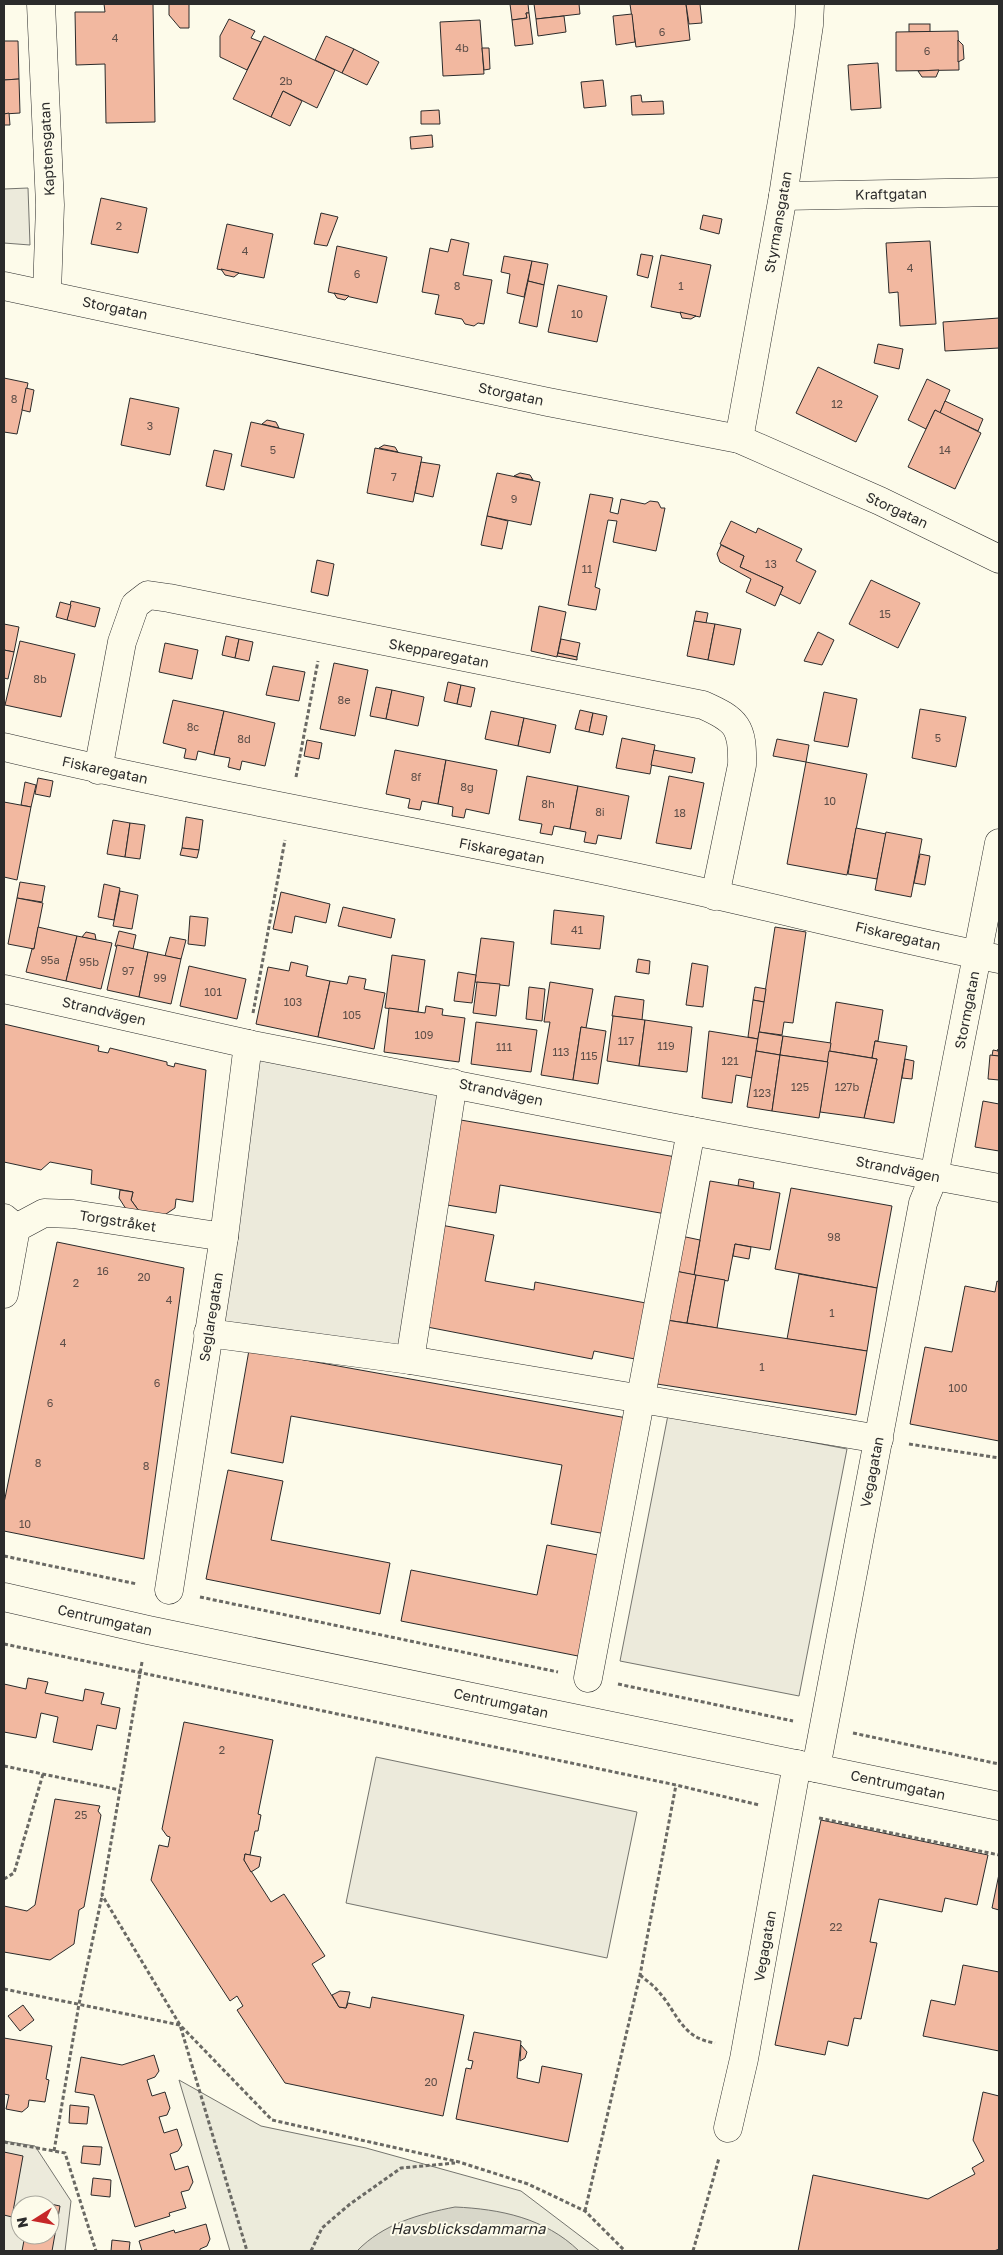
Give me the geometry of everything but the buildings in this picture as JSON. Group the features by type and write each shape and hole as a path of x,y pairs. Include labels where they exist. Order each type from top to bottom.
{"street":[{"name":"Kaptensgatan","path":"41,4 50,205 47,293"},
{"name":"Styrmansgatan","path":"739,439 782,196 809,25 810,4"},
{"name":"Kraftgatan","path":"782,196 999,192"},
{"name":"Storgatan","path":"4,286 47,293 548,402 739,439 880,501 999,559"},
{"name":"Skepparegatan","path":"98,770 122,642 135,605 148,595 693,703 725,715 738,728 743,748 742,765 715,896"},
{"name":"Fiskaregatan","path":"4,747 98,770 625,875 988,957"},
{"name":"Stormgatan","path":"934,1176 988,957 999,843"},
{"name":"Strandvägen","path":"4,989 248,1044 691,1131 999,1188"},
{"name":"Seglaregatan","path":"168,1590 224,1237 248,1044"},
{"path":"410,1360 453,1083"},
{"path":"588,1678 691,1131"},
{"name":"Vegagatan","path":"728,2128 744,2058 790,1812 806,1766 824,1727 923,1203 934,1176"},
{"name":"Torgstråket","path":"10,1223 44,1213 73,1214 224,1237"},
{"path":"4,1294 10,1223"},
{"path":"208,1333 410,1360 879,1439"},
{"name":"Centrumgatan","path":"4,1598 148,1630 999,1806"}],"path":[{"path":"879,1439 999,1458"},
{"path":"4,1556 999,1764"},
{"path":"54,2151 78,2004 102,1895 148,1630"},
{"path":"4,1644 999,1855"},
{"path":"4,1766 120,1790"},
{"path":"4,1879 14,1873 43,1774"},
{"path":"585,2211 640,1975 676,1785"},
{"path":"102,1895 180,2026 272,2120 459,2162 528,2184 585,2211 625,2251"},
{"path":"640,1975 658,1991 682,2026 691,2034 703,2041 722,2044 744,2058"},
{"path":"4,1990 180,2026"},
{"path":"180,2026 247,2251"},
{"path":"693,2251 698,2227 728,2128"},
{"path":"4,2142 65,2152 96,2251"},
{"path":"311,2251 322,2228 350,2204 401,2168 459,2162"}],"shaded area":[{"path":"28,188 30,245 4,243 4,189"},
{"path":"248,1044 453,1083 410,1360 208,1333"},
{"path":"668,1415 847,1449 799,1696 620,1661"},
{"path":"376,1757 637,1812 607,1958 346,1903"},
{"path":"179,2080 261,2126 366,2148 521,2191 600,2251 230,2251"},
{"path":"4,2141 35,2146 71,2201 65,2251 4,2251"}],"water":[{"name":"Havsblicksdammarna","path":"455,2207 489,2210 521,2217 552,2230 579,2251 357,2251 390,2227 428,2213"}]}
